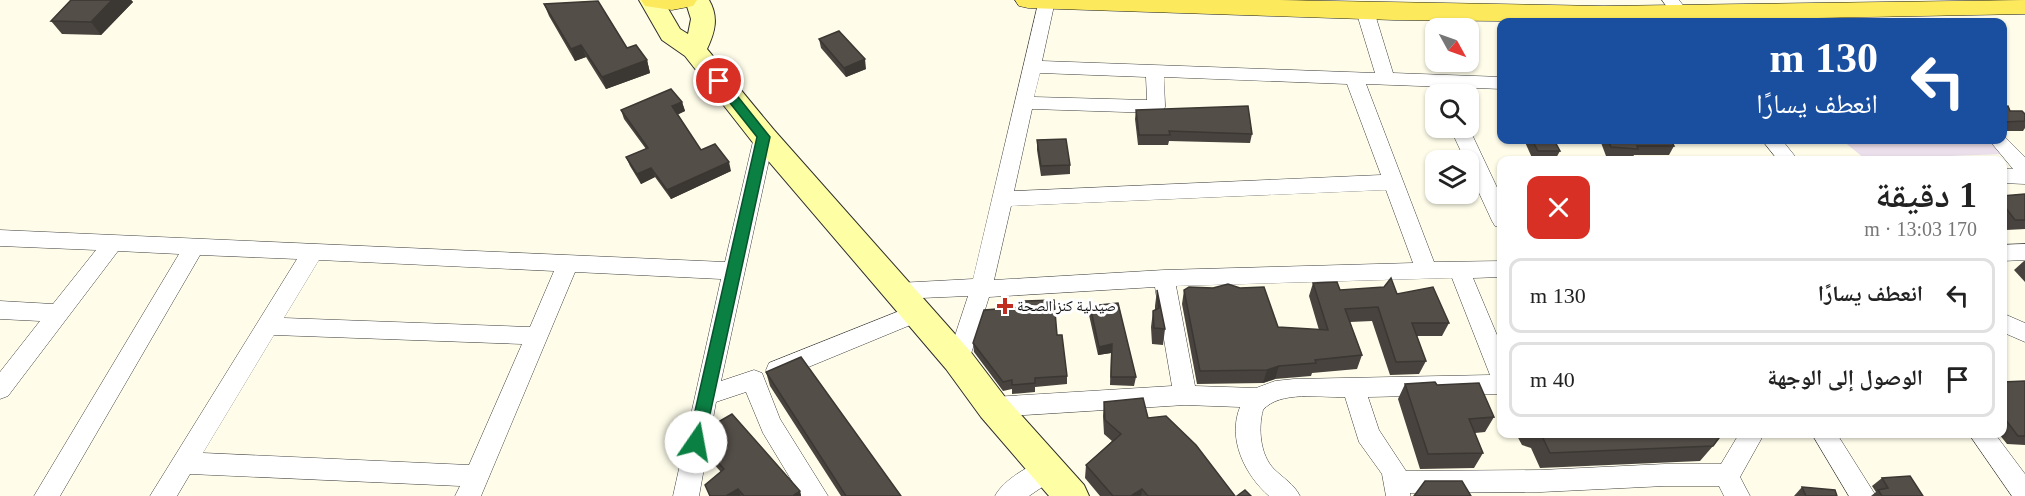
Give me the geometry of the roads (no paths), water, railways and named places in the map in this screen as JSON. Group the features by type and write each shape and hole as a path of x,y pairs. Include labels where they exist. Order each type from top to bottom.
{"main road":[{"path":"653,0 672,2 684,0"},
{"path":"653,0 671,34 694,50 764,137 958,360 993,406 1071,496"},
{"path":"694,50 704,23 704,14 697,0"},
{"path":"1028,0 1365,11 1680,12 2025,6"}],"street":[{"path":"958,360 982,288 1047,1"},
{"path":"1365,11 1386,79"},
{"path":"1032,67 1386,79 1425,85"},
{"path":"1024,103 1156,106 1155,71"},
{"path":"1354,78 1395,182 1426,272"},
{"path":"1478,84 1497,82"},
{"path":"686,496 706,395 764,137"},
{"path":"1466,138 1492,178 1497,200"},
{"path":"1775,144 1785,156"},
{"path":"2002,144 2025,170"},
{"path":"2007,176 2025,177"},
{"path":"1002,199 1395,182"},
{"path":"0,238 733,271"},
{"path":"0,389 113,243"},
{"path":"47,496 194,247"},
{"path":"163,496 313,252"},
{"path":"2007,253 2025,252"},
{"path":"183,463 472,486 568,264"},
{"path":"706,395 754,380 908,302 982,288 1164,278 1497,269"},
{"path":"1459,270 1497,364"},
{"path":"1164,278 1185,395"},
{"path":"0,310 59,313"},
{"path":"2007,324 2025,333"},
{"path":"268,326 537,336"},
{"path":"754,380 766,418 815,496"},
{"path":"993,406 1185,395 1259,398 1283,391 1497,384"},
{"path":"1353,387 1368,435 1394,471 1397,489 1542,488 1725,474 1730,471 1750,438"},
{"path":"1259,398 1253,404 1249,421 1248,432 1252,454 1260,470 1287,496"},
{"path":"1827,438 1863,496"},
{"path":"1985,438 2015,466 2025,494"},
{"path":"1008,496 1048,469"},
{"path":"1725,474 1737,496"}],"place":[{"name":"صيدلية كنز الصحة","path":"1005,306"}]}
